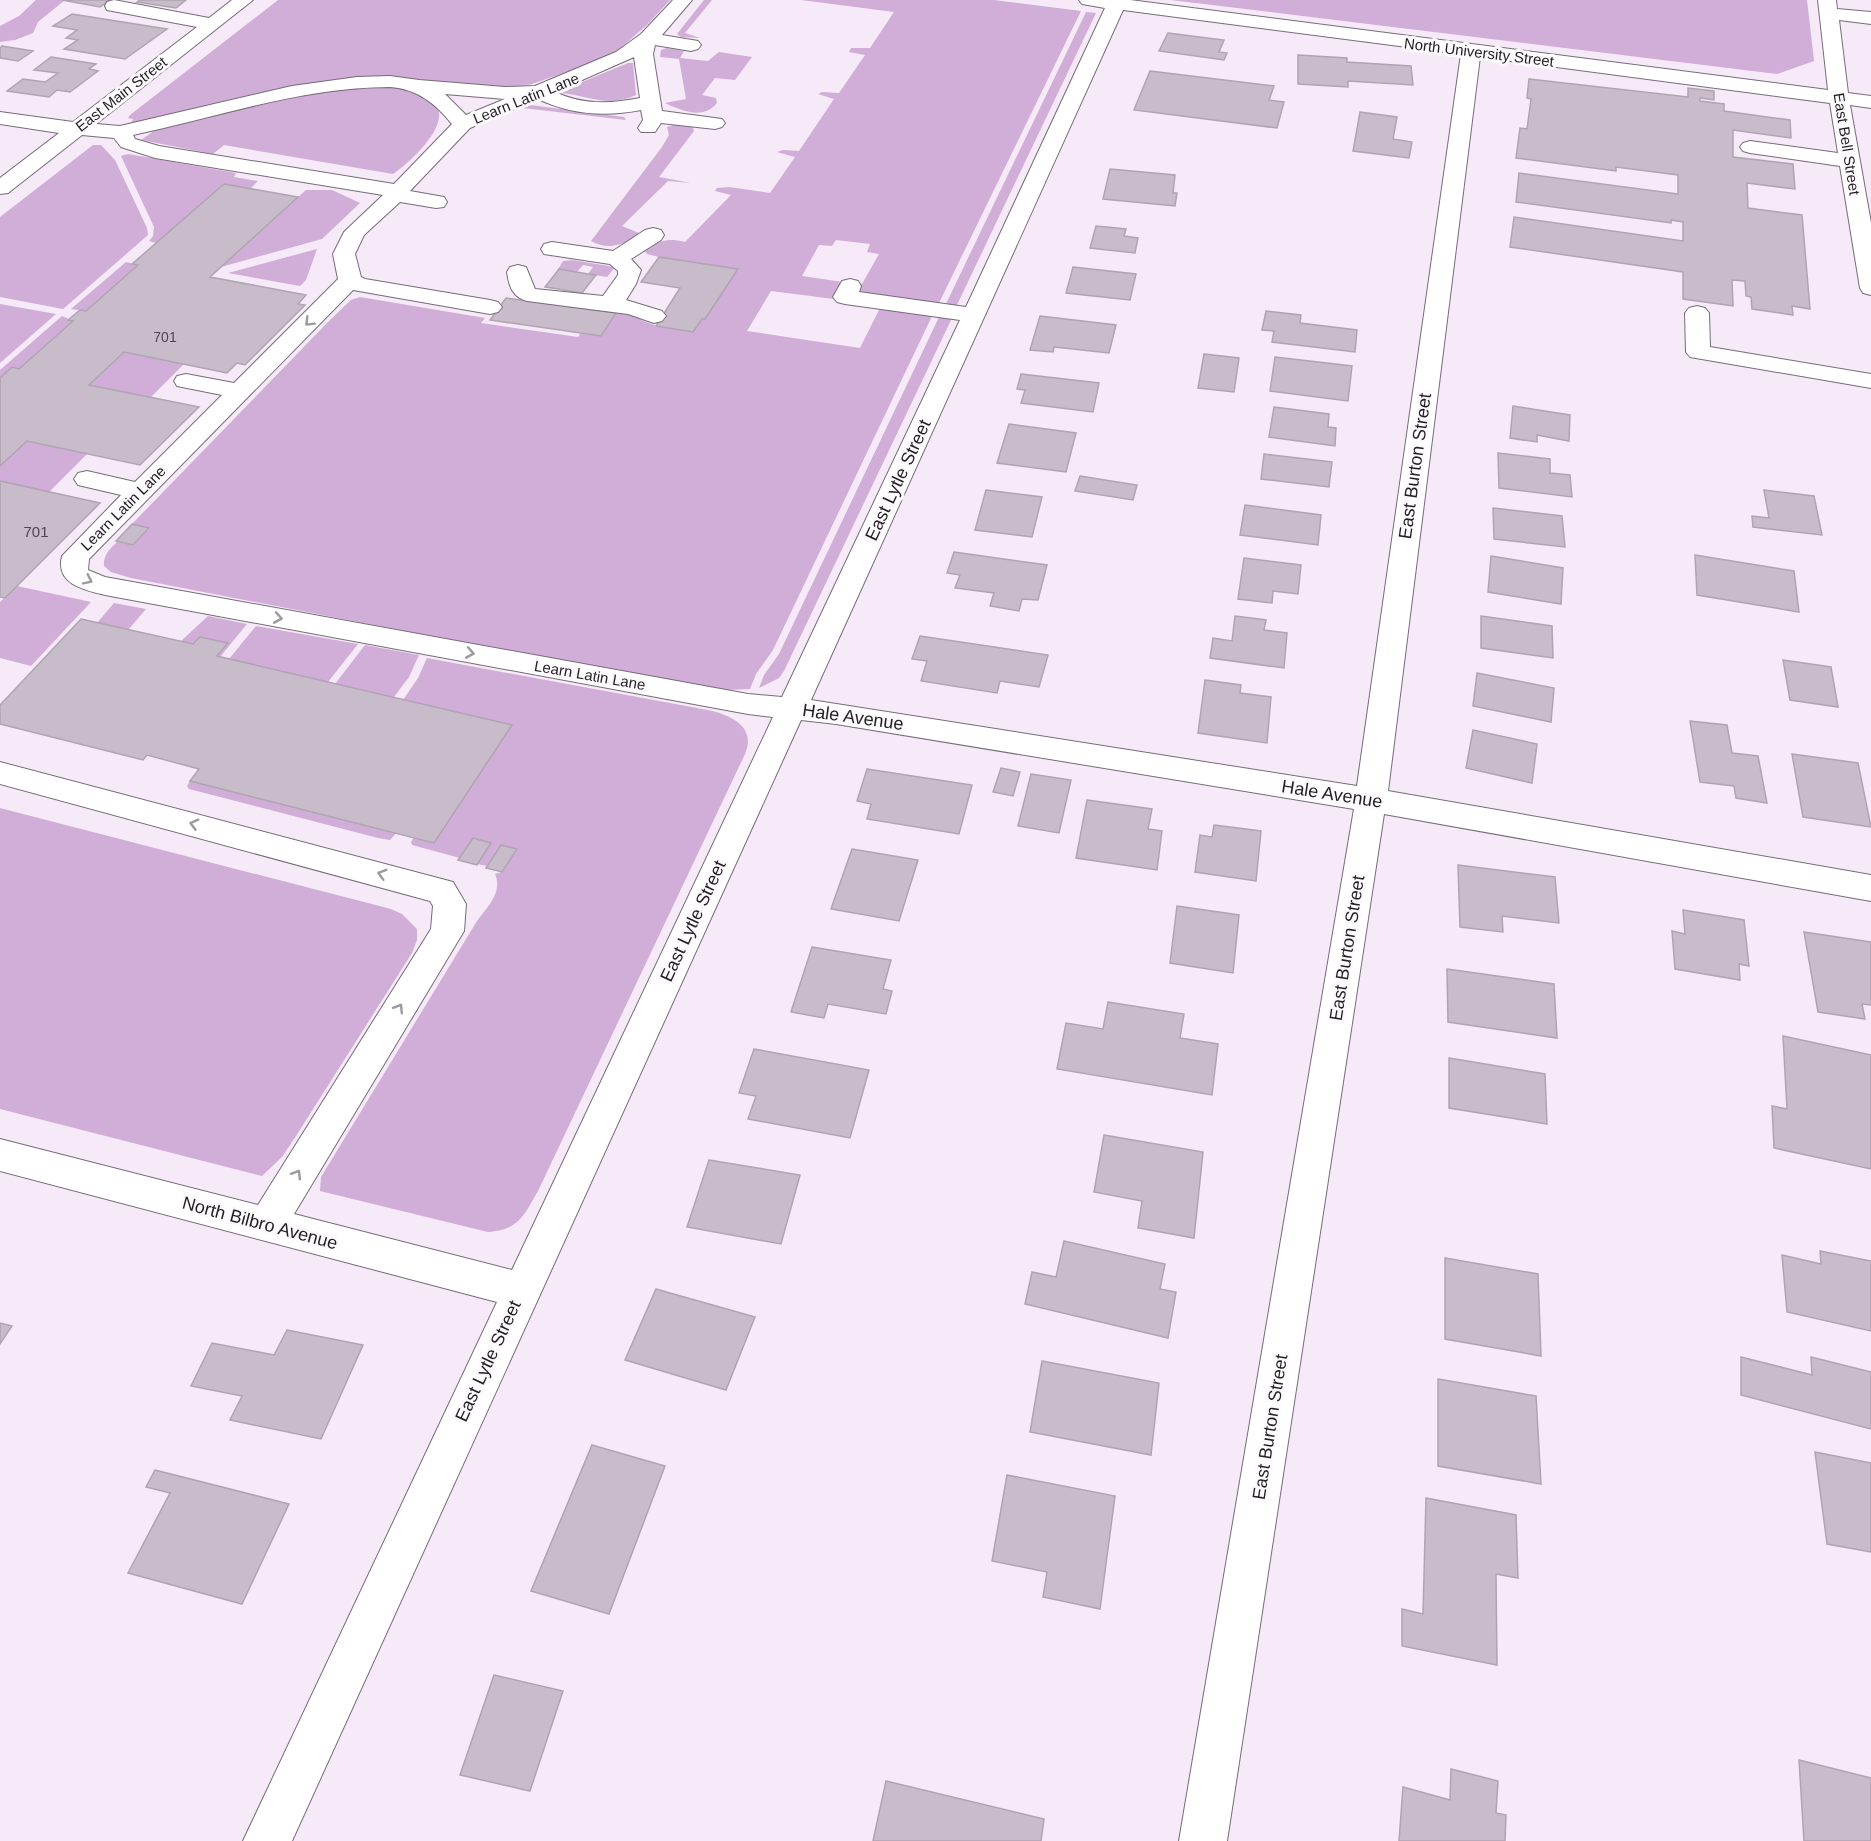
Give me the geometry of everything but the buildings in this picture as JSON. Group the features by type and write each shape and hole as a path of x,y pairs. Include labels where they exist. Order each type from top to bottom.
{"street":[{"name":"East Main Street","path":"0,188 243,0"},
{"name":"Learn Latin Lane","path":"683,0 648,38 623,56 539,92 501,118 463,124 397,193 355,232 344,254 351,280 76,556 72,565 75,572 85,581 748,704 792,709"},
{"name":"North University Street","path":"1107,1 1471,51 1871,102"},
{"name":"East Lytle Street","path":"267,1841 520,1290 974,315 1107,1"},
{"path":"114,6 213,24"},
{"path":"1828,7 1871,18"},
{"name":"East Bell Street","path":"1828,7 1839,99 1871,288"},
{"path":"651,115 643,54 648,38 691,45"},
{"name":"East Burton Street","path":"1203,1841 1371,800 1471,51"},
{"path":"0,118 120,132 315,87 373,82 411,84 472,92 539,92 561,102 587,108 616,109 715,123"},
{"path":"411,84 440,98 463,124"},
{"path":"120,132 128,143 155,152 397,193 436,202"},
{"path":"1750,147 1850,161"},
{"path":"617,258 653,235"},
{"path":"552,249 644,262"},
{"path":"608,305 630,277 630,270 617,258"},
{"path":"518,272 521,287 527,294 567,302 635,308 654,316"},
{"path":"351,280 359,285 490,307"},
{"path":"850,286 845,297 974,315"},
{"path":"1697,313 1698,352 1871,381"},
{"path":"186,381 240,391"},
{"path":"87,479 140,491"},
{"name":"Hale Avenue","path":"792,709 836,713 1371,800 1871,888"},
{"path":"0,773 441,891 450,904 447,931 267,1224"},
{"name":"North Bilbro Avenue","path":"0,1155 520,1290"}],"shaded area":[{"path":"36,0 65,0 38,22 33,33 15,40 0,42 0,26 19,16"},
{"path":"278,0 670,0 647,25 618,50 584,66 532,84 506,88 395,79 131,123 133,119 128,118 130,115"},
{"path":"704,0 712,0 685,33 700,38 681,37 677,34"},
{"path":"801,0 994,0 1081,11 939,303 855,294 879,254 867,252 870,244 836,240 832,246 819,245 802,276 843,282 834,299 771,291 747,331 860,348 880,308 933,314 773,650 756,674 750,689 727,690 533,656 131,578 111,572 104,566 106,555 117,542 133,545 149,529 132,524 351,300 360,297 485,318 481,323 578,337 581,333 601,336 616,313 638,316 641,320 657,326 693,331 702,319 705,319 738,269 659,257 647,254 645,251 664,241 685,242 731,195 715,191 717,188 729,187 770,193 795,157 777,152 799,151 834,99 818,94 822,92 839,93 865,55 849,52 851,48 870,48 894,12"},
{"path":"1171,0 1807,0 1814,61 1777,74"},
{"path":"1086,12 1096,13 956,307 945,306"},
{"path":"667,48 684,51 680,58 708,61 719,52 752,57 735,80 715,78 702,95 716,98 717,103 699,113 678,109 665,103 686,99 679,59 660,57 661,50"},
{"path":"633,63 636,95 617,101 608,101 562,93 570,87"},
{"path":"396,86 419,93 429,99 437,107 439,115 437,124 425,144 417,154 393,174 224,145 213,154 141,140 154,131 303,93 331,89"},
{"path":"530,105 624,117 626,120 523,108"},
{"path":"677,124 692,126 694,131 659,177 691,183 668,181 622,226 639,233 628,241 604,246 591,241 662,147 669,135 667,127"},
{"path":"93,145 101,145 115,160 147,228 148,235 63,309 0,297 0,217"},
{"path":"128,154 236,173 234,177 258,181 250,189 224,184 156,243 149,241 153,236 154,227 121,156"},
{"path":"306,190 332,190 360,203 322,239 221,267"},
{"path":"317,249 306,280 300,286 228,273"},
{"path":"572,260 615,267 607,277 588,274 593,267 583,265 577,272 557,271 563,261"},
{"path":"126,262 138,265 86,311 71,309"},
{"path":"0,304 56,314 0,363"},
{"path":"940,315 952,318 784,671 779,678 759,688 764,675 779,654"},
{"path":"62,316 73,321 19,369 12,367 0,378 0,370"},
{"path":"124,352 184,364 151,397 89,385"},
{"path":"27,441 87,454 49,492 0,481 0,466"},
{"path":"17,586 91,602 31,666 0,658 0,602"},
{"path":"114,603 146,609 128,630 97,623"},
{"path":"208,616 247,624 220,657 217,656 228,643 200,637 193,644 180,642"},
{"path":"256,626 358,644 328,682 229,659"},
{"path":"365,645 419,655 409,677 394,697 335,684"},
{"path":"427,658 713,711 735,720 748,737 745,754 538,1191 519,1220 498,1231 488,1232 320,1191 321,1177 477,921 493,899 497,887 495,874 502,872 517,850 501,845 487,866 477,864 491,843 473,838 460,858 412,845 414,837 434,842 512,725 403,700 418,678"},
{"path":"190,781 396,833 390,840 378,838 189,789 187,786"},
{"path":"0,808 391,909 402,914 417,929 417,940 412,953 282,1157 262,1176 0,1109"}]}
